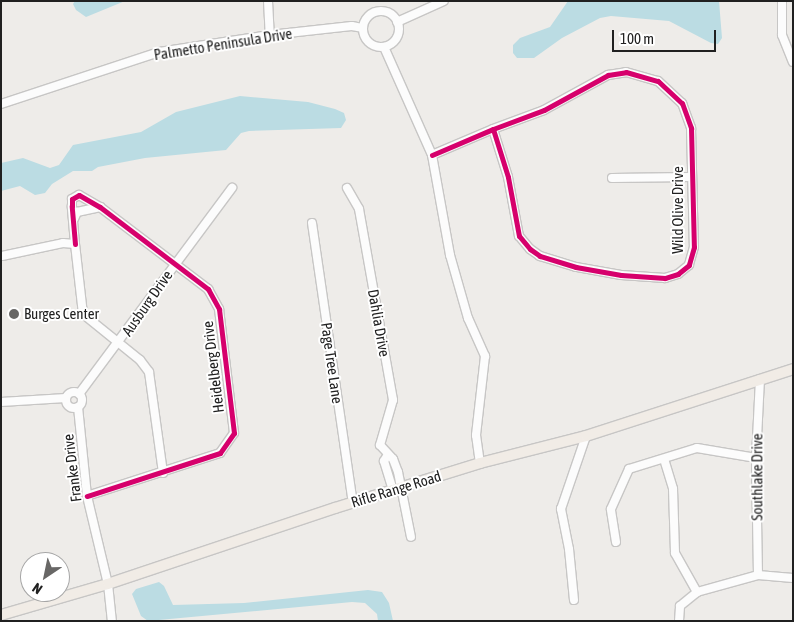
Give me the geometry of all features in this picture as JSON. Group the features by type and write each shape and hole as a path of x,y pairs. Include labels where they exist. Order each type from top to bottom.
{"main road":[{"name":"Rifle Range Road","path":"1,615 108,584 480,463 586,436 760,378 793,369"}],"street":[{"path":"268,1 270,35"},
{"path":"378,1 378,11"},
{"path":"397,22 444,1"},
{"path":"782,1 782,35 793,62"},
{"path":"378,11 389,12 397,22 398,35 384,47 370,43 362,28 367,16 378,11"},
{"name":"Palmetto Peninsula Drive","path":"1,104 159,52 270,35 352,26 362,28"},
{"path":"384,47 432,155 450,255 468,318 485,356 476,434 480,463"},
{"name":"Wild Olive Drive","path":"432,155 493,129 544,110 608,75 626,72 643,74 658,81 682,104 691,128 693,256 678,274 665,278 621,276 576,267 540,256 519,236 508,177 493,129"},
{"path":"612,178 691,177"},
{"name":"Ausburg Drive","path":"79,394 119,343 232,188"},
{"name":"Dahlia Drive","path":"347,188 359,209 393,400 380,438 382,450 387,456 384,462 398,490 411,537"},
{"name":"Heidelberg Drive","path":"87,496 163,474 220,453 234,433 219,309 208,289 100,207 84,197 74,197 72,206 83,314 140,360 149,372 163,474"},
{"path":"74,219 77,212 100,207"},
{"name":"Page Tree Lane","path":"312,223 353,504"},
{"path":"2,256 63,243 75,244"},
{"name":"Southlake Drive","path":"758,575 756,458 760,378"},
{"path":"1,402 66,398 71,393 79,394 82,401 78,407 70,406 66,398"},
{"name":"Franke Drive","path":"78,407 87,496 108,584 112,621"},
{"path":"574,600 570,557 560,510 586,436"},
{"path":"616,542 611,509 629,469 697,448 756,458"},
{"path":"664,459 673,489 674,552 697,592"},
{"path":"679,621 680,606 697,592 758,575 793,578"}],"water":[{"path":"75,1 125,1 86,17 76,10 73,4"},
{"path":"568,1 719,1 722,38 718,44 711,43 669,21 611,16 600,18 562,38 534,58 517,58 513,53 513,45 520,38 550,27"},
{"path":"240,96 308,102 344,113 346,120 341,128 249,131 241,133 226,150 145,158 98,167 92,171 73,171 52,184 45,193 35,195 20,186 1,191 1,163 23,158 50,168 59,165 73,145 141,132 176,112"},
{"path":"159,582 164,586 173,605 244,603 368,590 382,592 389,603 393,621 378,621 377,614 365,603 352,602 148,621 141,616 132,594 136,589"}],"cycle path":[{"path":"432,155 493,129 544,110 608,75 626,72 658,81 682,103 691,128 694,247 689,265 678,274 665,278 621,275 576,267 540,256 530,249 519,236 508,177 493,129"},
{"path":"75,244 72,199 79,195 100,207 208,289 219,309 234,433 220,453 87,496"}],"place":[{"name":"Burges Center","path":"14,314"}]}
